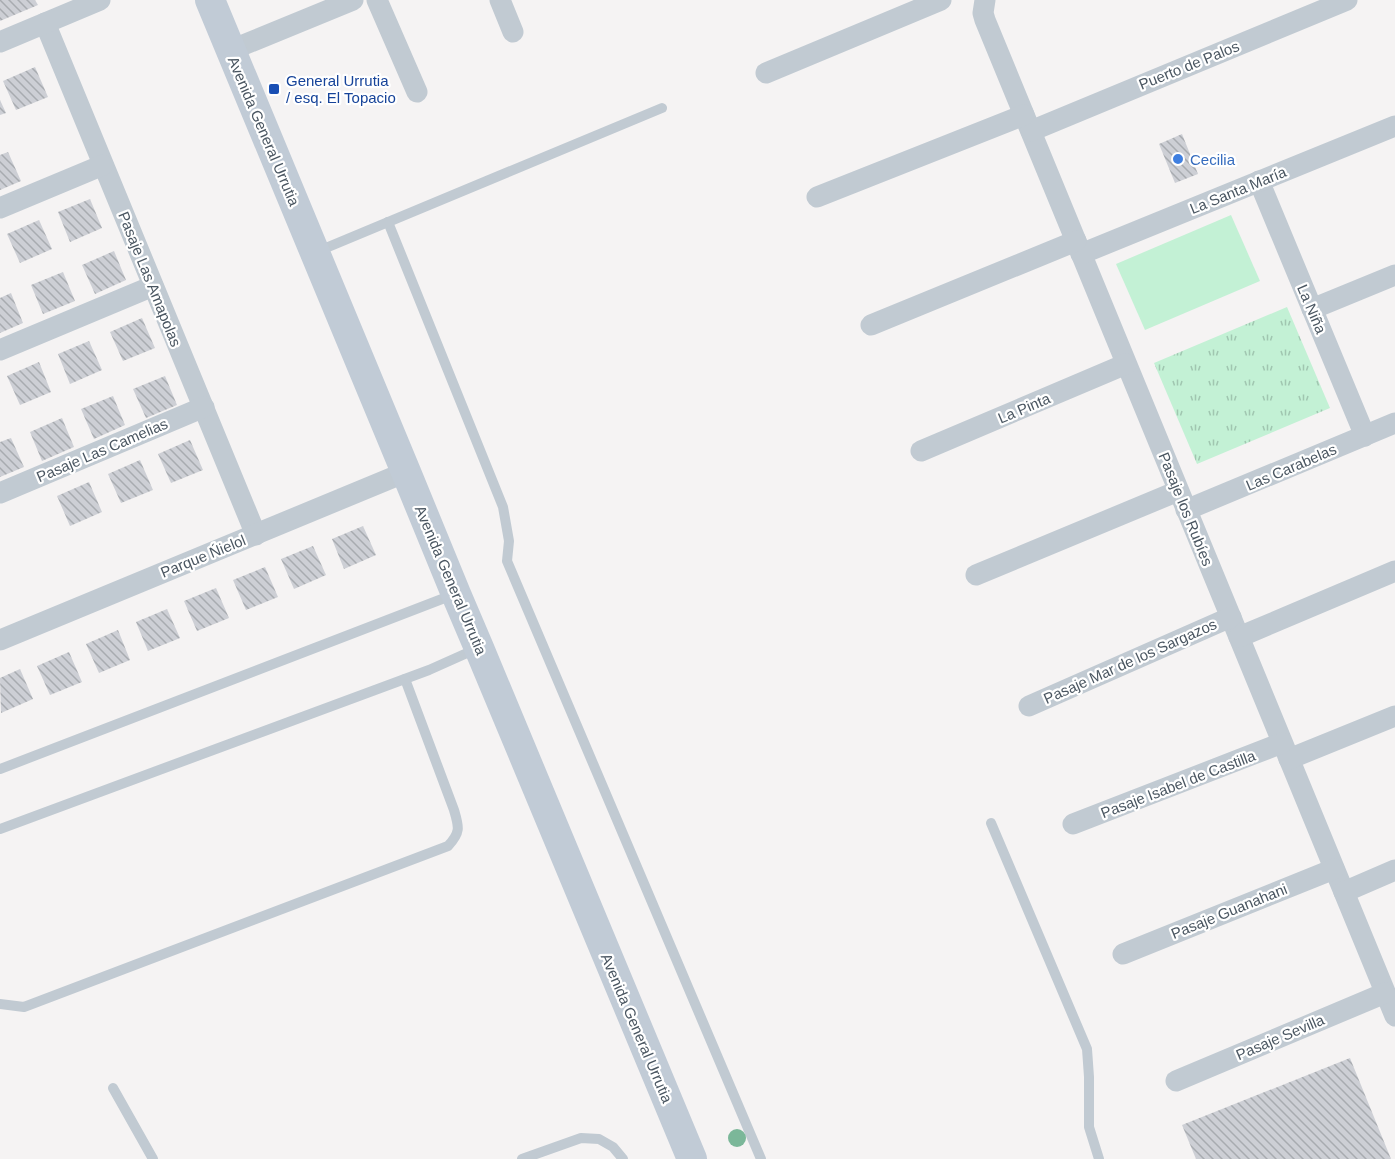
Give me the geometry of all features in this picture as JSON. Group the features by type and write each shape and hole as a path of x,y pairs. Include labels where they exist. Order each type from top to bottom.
{"main road":[{"name":"Avenida General Urrutia","path":"210,0 692,1159"}],"street":[{"path":"0,42 100,0"},
{"path":"231,50 353,0"},
{"path":"377,0 417,92"},
{"path":"500,0 513,32"},
{"path":"766,73 941,0"},
{"name":"Pasaje los Rubíes","path":"985,0 983,13 985,20 1395,1016"},
{"name":"Puerto de Palos","path":"817,197 1027,123 1347,0"},
{"name":"Pasaje Las Amapolas","path":"45,23 256,535"},
{"name":"La Santa María","path":"871,325 1259,182 1395,126"},
{"path":"0,208 103,165"},
{"name":"La Niña","path":"1259,182 1365,436"},
{"path":"1312,309 1395,275"},
{"path":"0,350 153,286"},
{"name":"La Pinta","path":"921,451 1126,364"},
{"name":"Pasaje Las Camelias","path":"0,493 204,407"},
{"name":"Las Carabelas","path":"976,575 1365,436 1395,423"},
{"name":"Parque Ńielol","path":"0,640 406,472"},
{"path":"1239,637 1395,572"},
{"name":"Pasaje Mar de los Sargazos","path":"1029,706 1231,617"},
{"name":"Pasaje Isabel de Castilla","path":"1073,824 1395,716"},
{"name":"Pasaje Guanahani","path":"1123,954 1334,869"},
{"path":"1344,892 1395,870"},
{"name":"Pasaje Sevilla","path":"1176,1081 1385,993"}],"lane":[{"path":"315,253 662,108"},
{"path":"388,222 503,507 509,540 507,561 760,1159"},
{"path":"0,769 456,594"},
{"path":"0,830 405,679 479,648"},
{"path":"0,1004 24,1007 448,846 456,838 458,825 405,679"},
{"path":"991,823 1087,1049 1089,1126 1099,1159"},
{"path":"113,1088 153,1159"},
{"path":"522,1159 581,1138 599,1139 613,1147 623,1159"}],"green space":[{"path":"1231,215 1260,281 1145,330 1116,264"},
{"path":"1287,307 1330,408 1197,464 1154,363"}],"building":[{"path":"0,0 35,0 38,5 0,21"},
{"path":"35,67 48,97 16,110 3,81"},
{"path":"0,100 6,113 0,115"},
{"name":"Cecilia","path":"1182,134 1198,174 1175,183 1159,144"},
{"path":"8,152 21,181 0,190 0,155"},
{"path":"90,199 102,228 70,242 58,212"},
{"path":"39,220 52,249 20,263 7,234"},
{"path":"114,251 126,280 95,294 82,265"},
{"path":"63,272 75,301 43,314 31,285"},
{"path":"11,293 23,323 0,333 0,298"},
{"path":"142,318 155,348 123,361 110,332"},
{"path":"89,341 102,370 70,384 58,354"},
{"path":"39,362 51,392 20,405 7,376"},
{"path":"165,376 177,405 146,418 133,389"},
{"path":"113,396 125,425 94,439 81,409"},
{"path":"62,418 74,447 42,461 30,432"},
{"path":"11,438 24,467 0,477 0,442"},
{"path":"190,440 203,470 171,483 158,454"},
{"path":"140,460 153,490 121,503 108,474"},
{"path":"89,482 102,512 70,526 57,496"},
{"path":"363,526 376,555 344,569 332,539"},
{"path":"313,546 326,575 294,589 281,559"},
{"path":"265,567 278,597 246,610 233,580"},
{"path":"216,588 229,618 197,631 184,601"},
{"path":"167,609 180,638 148,651 136,622"},
{"path":"118,630 130,660 99,673 86,644"},
{"path":"69,652 82,682 50,695 37,666"},
{"path":"20,669 33,699 1,713 0,678"},
{"path":"1350,1058 1391,1159 1196,1159 1182,1125"}],"place":[{"name":"General Urrutia / esq. El Topacio","path":"274,89"},
{"name":"Cecilia","path":"1178,159"}]}
